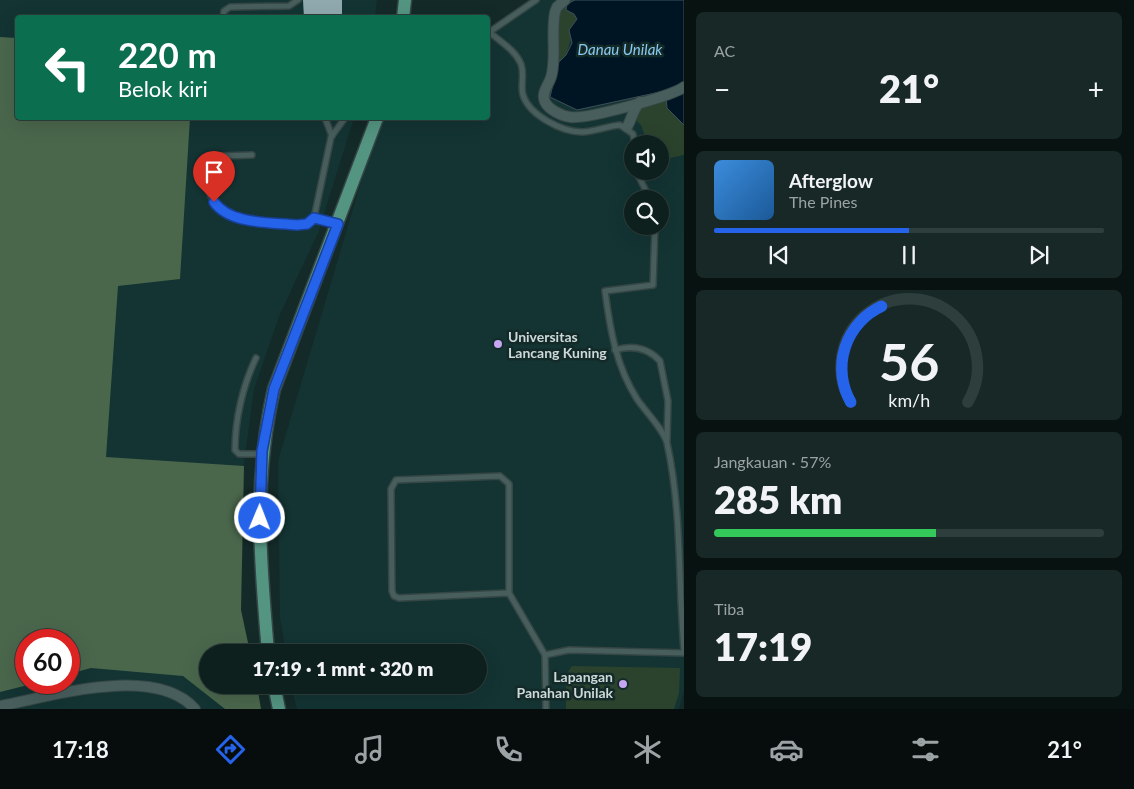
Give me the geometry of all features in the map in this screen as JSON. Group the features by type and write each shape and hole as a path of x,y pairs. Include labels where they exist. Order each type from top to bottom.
{"main road":[{"path":"403,15 405,0"},
{"path":"267,644 260,550 262,454 274,389 376,120"},
{"path":"276,694 279,709"}],"street":[{"path":"565,0 557,7 554,18 552,73 544,94 546,104 562,115 572,118 663,97 684,87"},
{"path":"627,128 631,120 632,111 640,102"},
{"path":"0,706 97,688 132,684 150,686 173,693 187,700 195,709"}],"lane":[{"path":"223,15 224,11 230,7 289,6 298,0"},
{"path":"490,31 536,0"},
{"path":"490,34 514,53 521,64 524,76 522,93 536,112 566,129 582,132 620,125 627,128 633,135"},
{"path":"326,120 332,136"},
{"path":"252,155 220,156 213,160 210,188 219,209 226,214 241,218 297,225 307,224 314,218 332,136 344,120"},
{"path":"314,218 338,224"},
{"path":"655,235 653,285 604,291 611,336 636,398 667,440"},
{"path":"545,655 569,650 684,652 679,522 667,440 668,401 660,361 644,350 629,346 616,350"},
{"path":"256,358 246,383 239,415 235,450 239,454 262,454"},
{"path":"509,593 408,598 394,596 392,591 391,489 396,480 500,476 509,484 509,593 545,655 546,709"}],"shaded area":[{"path":"0,0 377,0 375,15 15,15 15,120 353,120 318,233 280,314 254,389 242,478 210,644 199,644 199,694 228,694 260,709 0,709"},
{"name":"Universitas Lancang Kuning","path":"537,0 684,0 684,691 679,709 297,709 293,694 487,694 487,644 285,644 280,618 278,461 379,120 490,120 490,32"}],"green space":[{"path":"568,0 574,0 567,4 577,19 566,55 558,63 557,21 559,13"},
{"path":"0,37 15,38 15,120 190,120 180,279 118,286 106,457 244,466 241,610 248,644 199,644 199,689 183,676 91,668 80,671 80,629 15,629 15,688 0,692"},
{"path":"666,98 667,108 684,125 684,155 669,158 669,135 645,135 641,125 634,118 636,108"},
{"name":"Lapangan Panahan Unilak","path":"572,666 680,668 679,693 674,709 566,709 566,675"},
{"path":"206,694 258,694 261,709 225,709"}],"water":[{"name":"Danau Unilak","path":"575,0 684,0 684,125 667,108 666,96 660,92 577,110 550,97 558,63 566,55 572,43 569,30 577,19 574,14 566,10 567,4"}],"building":[{"path":"303,0 342,0 342,15 304,15"}],"place":[{"name":"Universitas Lancang Kuning","path":"498,344"},
{"name":"Lapangan Panahan Unilak","path":"623,684"}],"route":[{"path":"214,202 226,214 241,218 297,225 307,224 314,218 338,224 274,389 262,451 260,518"}]}
